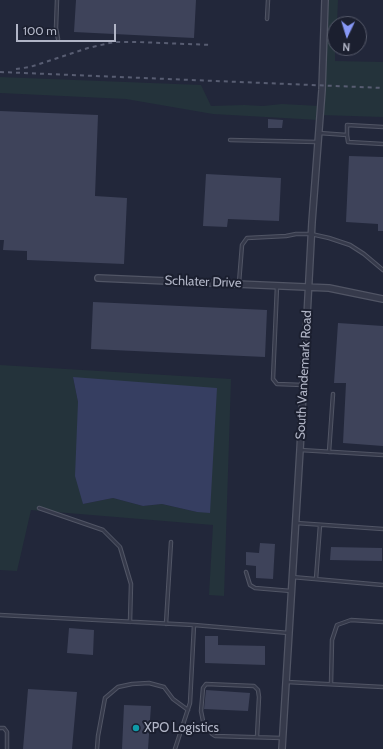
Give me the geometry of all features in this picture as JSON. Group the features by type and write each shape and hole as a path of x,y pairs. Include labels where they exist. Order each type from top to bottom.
{"street":[{"name":"South Vandemark Road","path":"282,749 311,234 322,90 325,0"},
{"name":"Schlater Drive","path":"98,278 328,288 383,299"}],"lane":[{"path":"57,0 56,28 58,39"},
{"path":"267,19 268,0"},
{"path":"383,127 347,125 348,142 383,144"},
{"path":"318,133 347,135"},
{"path":"230,140 318,142"},
{"path":"239,284 242,245 247,238 311,234 330,238 350,245 364,254 383,270"},
{"path":"278,285 273,379 277,384 303,385"},
{"path":"330,452 333,394"},
{"path":"300,450 383,455"},
{"path":"39,508 103,530 120,548 131,584 130,622"},
{"path":"295,523 383,529"},
{"path":"316,579 320,525"},
{"path":"166,624 171,542"},
{"path":"246,572 250,585 255,588 291,591"},
{"path":"292,577 383,585"},
{"path":"0,615 194,625 289,633"},
{"path":"331,684 332,640 337,625 351,620 383,622"},
{"path":"175,749 190,703 194,625"},
{"path":"286,682 383,687"},
{"path":"97,749 105,698 118,687 149,683 164,686 173,699 188,710"},
{"path":"257,737 258,690 254,686 206,684 203,688 201,711 203,721 212,734 215,736 283,738"},
{"path":"0,728 4,728 7,732 7,749"}],"shaded area":[{"path":"325,0 338,0 337,16 327,16 327,56 335,56 335,61 383,62 383,117 320,115 319,120 213,114 126,99 0,93 0,77 201,85 211,106 263,106 282,104 320,106"},
{"path":"0,365 231,379 224,596 209,595 213,525 31,510 17,571 0,570","holes":["73,377 197,512 162,504 143,506 113,498 83,504 78,402"]}],"water":[{"path":"73,377 217,388 210,513 197,512 162,504 143,506 113,498 83,504 75,476 78,402"}],"building":[{"path":"76,0 196,0 194,38 74,32"},
{"path":"0,111 98,115 95,196 127,198 124,264 27,260 27,251 3,250 4,240 0,240"},
{"path":"268,119 283,120 282,128 268,128"},
{"path":"349,156 383,157 383,231 378,231 378,224 346,222"},
{"path":"206,174 281,178 279,221 228,219 227,227 203,226"},
{"path":"93,302 267,310 265,357 91,349"},
{"path":"338,323 383,326 383,446 343,443 346,383 334,383"},
{"path":"260,543 275,544 273,579 256,578 256,566 246,565 246,552 259,553"},
{"path":"331,547 382,548 382,561 330,560"},
{"path":"69,628 94,630 93,655 67,653"},
{"path":"205,636 218,636 218,645 265,646 265,665 205,663"},
{"path":"28,689 77,692 72,749 23,749"},
{"path":"206,690 250,693 248,711 204,709"},
{"name":"XPO Logistics","path":"124,705 151,706 148,749 122,749"}],"railway":[{"path":"16,69 30,67 88,48 114,42 212,45"},
{"path":"0,72 383,88"}],"place":[{"name":"XPO Logistics","path":"136,728"}]}
